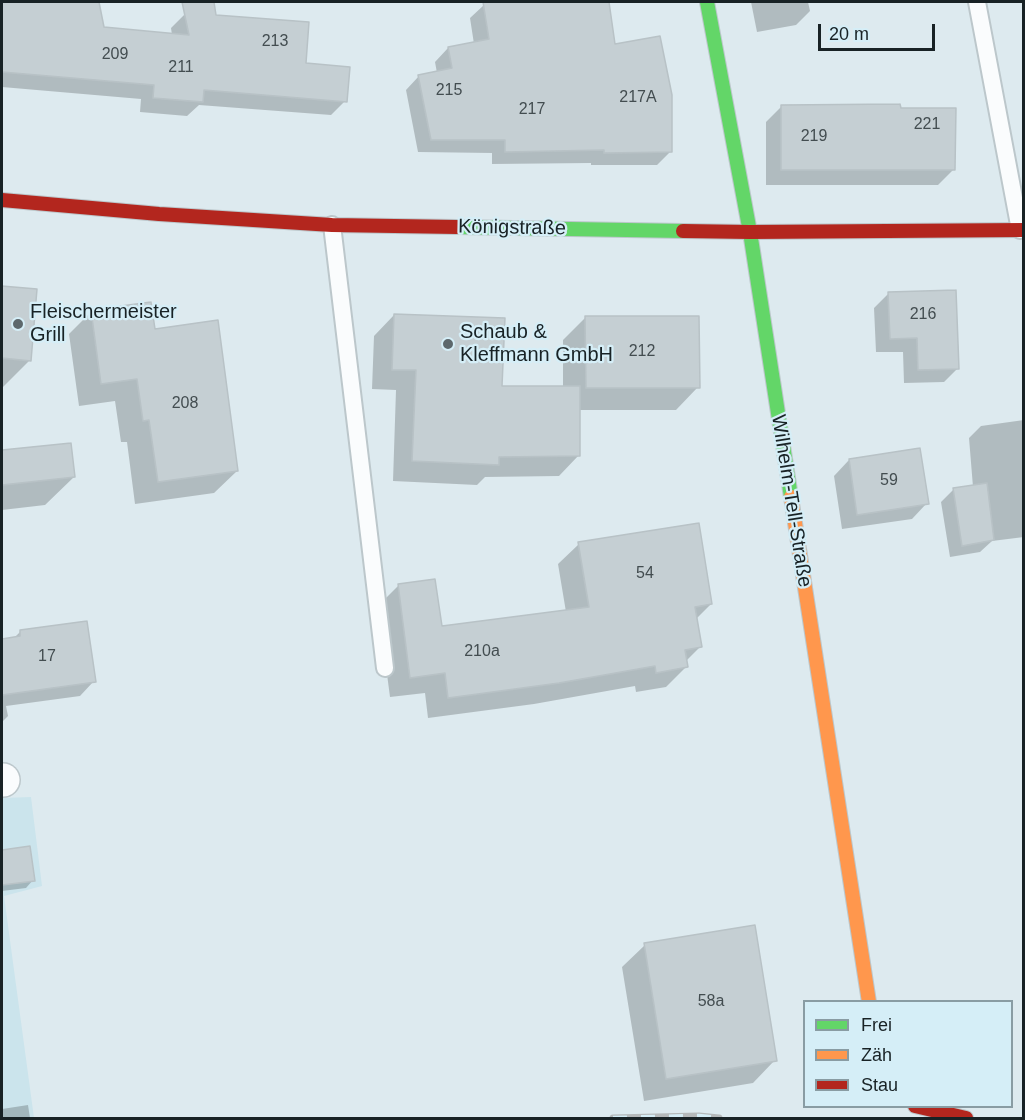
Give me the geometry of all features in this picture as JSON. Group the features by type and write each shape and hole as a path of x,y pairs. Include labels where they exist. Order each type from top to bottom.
{"street":[{"name":"Wilhelm-Tell-Straße","path":"707,2 750,232 868,1000"},
{"name":"Königstraße","path":"2,200 159,214 332,225 750,232 1022,230"},
{"path":"919,1108 966,1119"}],"lane":[{"path":"976,2 1022,230"},
{"path":"332,225 385,668"}],"shaded area":[{"path":"31,797 42,886 4,896 34,1118 2,1118 2,798"}],"building":[{"path":"2,2 99,2 104,27 189,35 182,2 214,2 216,15 309,22 306,63 350,67 347,102 204,90 203,102 153,98 154,85 2,72"},
{"path":"483,2 609,2 615,44 660,36 672,95 672,152 604,153 604,150 505,152 505,140 431,140 418,75 452,68 448,47 489,39"},
{"path":"900,104 901,108 956,108 955,170 781,170 781,105"},
{"name":"Fleischermeister Grill","path":"2,286 37,289 31,361 2,358"},
{"path":"956,290 959,369 918,370 917,338 890,339 888,292"},
{"path":"151,302 155,329 218,320 238,471 158,482 149,420 143,421 137,379 101,384 91,310"},
{"path":"394,314 505,318 502,386 580,386 580,456 499,457 499,465 412,461 416,370 392,370"},
{"path":"585,316 699,316 700,388 586,388"},
{"path":"71,443 75,477 2,485 2,450"},
{"path":"920,448 929,504 857,515 849,459"},
{"path":"987,483 994,540 962,546 953,488"},
{"path":"699,523 712,604 695,607 702,647 685,650 688,667 656,673 655,666 559,683 448,698 445,673 410,678 398,584 435,579 442,626 589,607 578,542"},
{"path":"87,621 96,682 2,695 2,639 20,636 20,630"},
{"path":"30,846 35,881 2,885 2,850"},
{"path":"755,925 777,1061 666,1079 644,943"}],"railway":[{"path":"613,1118 699,1116 719,1118"}],"traffic: fast":[{"path":"707,2 750,232 791,497"},
{"path":"457,227 683,231"}],"traffic: slow":[{"path":"791,497 869,1000"}],"traffic: jam":[{"path":"2,200 159,214 332,225 457,227"},
{"path":"683,231 1024,230"},
{"path":"924,1108 966,1118"}],"place":[{"name":"Fleischermeister Grill","path":"18,324"},
{"name":"Schaub & Kleffmann GmbH","path":"448,344"}]}
